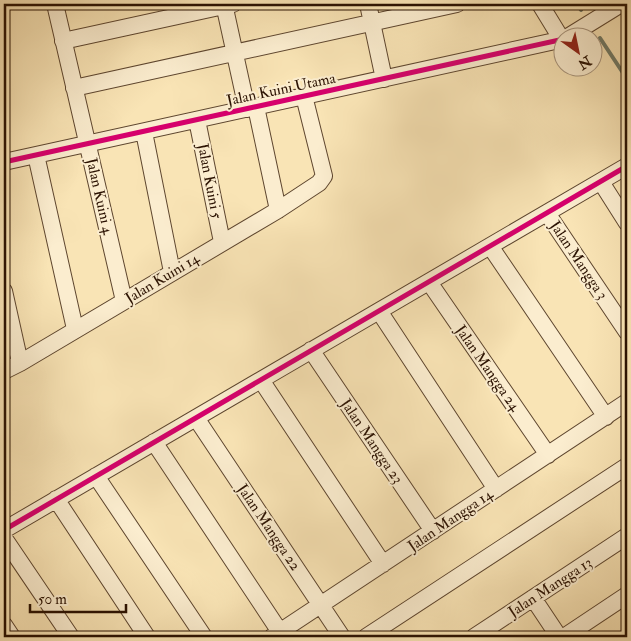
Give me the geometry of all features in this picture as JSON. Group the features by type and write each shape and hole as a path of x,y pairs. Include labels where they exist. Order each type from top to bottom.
{"street":[{"name":"Jalan Kuini 4","path":"55,4 124,300"},
{"path":"63,41 227,4 234,52 278,210"},
{"path":"368,4 384,79"},
{"path":"74,88 457,4"},
{"path":"540,4 556,28"},
{"name":"Jalan Kuini Utama","path":"582,28 621,4"},
{"name":"Jalan Kuini Utama","path":"4,162 554,41"},
{"name":"Jalan Kuini 14","path":"4,371 278,210 319,183 322,180 323,172 304,96"},
{"name":"Jalan Kuini 5","path":"197,120 222,242"},
{"path":"144,132 172,272"},
{"path":"36,155 75,330"},
{"path":"4,530 627,166"},
{"path":"601,182 627,223"},
{"name":"Jalan Mangga 3","path":"547,213 627,332"},
{"path":"490,246 606,417"},
{"name":"Jalan Mangga 24","path":"428,282 548,455"},
{"path":"4,291 20,362"},
{"path":"379,311 496,489"},
{"name":"Jalan Mangga 23","path":"311,350 433,531"},
{"path":"261,380 383,564"},
{"name":"Jalan Mangga 14","path":"276,635 627,402"},
{"name":"Jalan Mangga 22","path":"196,418 342,637"},
{"path":"154,442 276,635"},
{"path":"366,637 627,466"},
{"path":"96,476 204,637"},
{"path":"56,499 147,637"},
{"name":"Jalan Mangga 13","path":"474,637 627,536"},
{"path":"4,538 71,637"},
{"path":"564,637 627,595"},
{"path":"533,598 559,637"},
{"path":"4,625 12,637"}],"waterway":[{"path":"577,4 581,10"},
{"path":"604,44 627,79"}],"cycle path":[{"path":"4,162 554,41"},
{"path":"4,530 627,166"}]}
